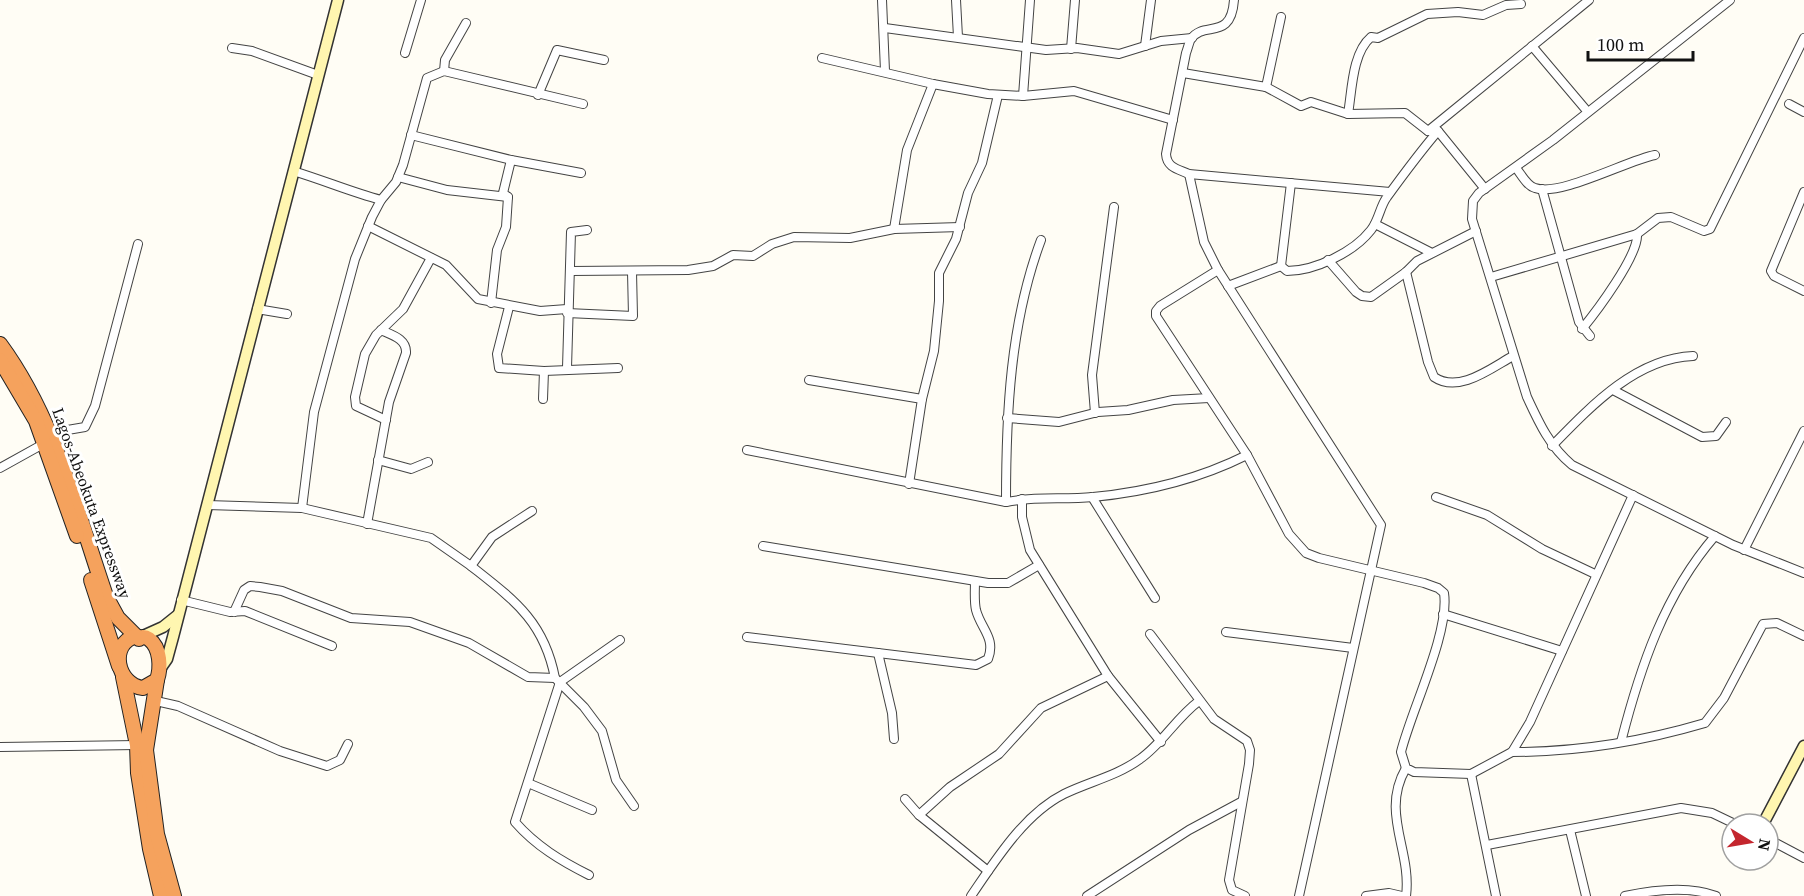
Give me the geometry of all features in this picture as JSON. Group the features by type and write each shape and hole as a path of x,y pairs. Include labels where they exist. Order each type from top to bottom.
{"highway":[{"name":"Lagos-Abeokuta Expressway","path":"0,344 39,404 47,438 121,672 137,745 138,773 145,819 161,896"},
{"name":"Lagos-Abeokuta Expressway","path":"0,360 47,438 106,596 118,618 141,638"},
{"path":"159,675 151,686 137,687 121,672 120,649 125,642 136,636 154,645 159,675 146,750 157,834 174,896"}],"main road":[{"path":"159,675 167,658 338,0"},
{"path":"141,638 156,631 178,615"},
{"path":"1768,812 1804,746"}],"street":[{"path":"405,53 422,0"},
{"path":"882,0 885,28 885,71"},
{"path":"956,0 958,37"},
{"path":"1023,96 1030,0"},
{"path":"1071,49 1075,0"},
{"path":"1145,46 1151,0"},
{"path":"885,28 1056,50 1071,49 1119,54 1145,46 1192,38 1199,33 1216,30 1226,25 1234,11 1234,0"},
{"path":"1428,131 1589,0"},
{"path":"1730,0 1728,4 1516,168 1485,189 1473,201 1471,210 1513,356 1538,422 1552,446 1572,465 1715,536 1804,573"},
{"path":"1348,114 1359,57 1365,42 1371,37 1378,38 1427,14 1458,12 1483,15 1506,5 1521,4"},
{"path":"1266,87 1281,16"},
{"path":"444,70 446,60 466,23"},
{"path":"1192,38 1166,154 1167,162 1172,168 1189,174 1390,192"},
{"path":"1491,277 1636,234 1658,218 1671,217 1704,231 1710,229 1804,38"},
{"path":"1532,46 1587,111"},
{"path":"232,48 252,51 318,75"},
{"path":"538,95 557,50 604,60"},
{"path":"822,58 933,84 998,95 1023,96 1074,91 1173,120"},
{"path":"302,508 314,412 355,259 381,200 398,177 427,78 444,70 538,95 584,104"},
{"path":"1183,73 1266,87 1301,106 1311,102 1348,114 1405,113 1428,131 1437,131"},
{"path":"894,229 907,150 933,84"},
{"path":"909,484 922,399 938,321 939,273 960,227 968,193 982,163 998,95"},
{"path":"1789,104 1804,112"},
{"path":"1437,131 1485,189"},
{"path":"1281,266 1287,272 1294,272 1342,254 1361,241 1374,224 1390,192 1437,131"},
{"path":"411,135 511,160 581,174"},
{"path":"1516,168 1531,186 1542,189 1591,178 1655,155"},
{"path":"508,197 502,193 511,160"},
{"path":"293,171 381,200"},
{"path":"1189,174 1204,242 1218,270 1376,513 1381,525 1299,896"},
{"path":"398,177 447,190 508,197"},
{"path":"1281,266 1291,183"},
{"path":"1542,189 1582,329 1590,336"},
{"path":"1804,192 1801,207 1771,271 1774,276 1804,291"},
{"path":"490,303 497,250 506,227 508,197"},
{"path":"1095,413 1092,375 1114,207"},
{"path":"1374,224 1430,252"},
{"path":"368,226 456,273 478,299 509,307 633,316 632,272"},
{"path":"571,271 632,272 709,268 733,255 753,256 772,243 794,237 850,238 894,229 960,227"},
{"path":"567,368 571,232 587,230"},
{"path":"1328,260 1356,292 1366,298 1376,295 1430,252 1476,231"},
{"path":"1582,329 1612,292 1636,246 1636,234"},
{"path":"1006,502 1007,418 1018,320 1041,240"},
{"path":"0,468 47,438 85,427 94,406 138,244"},
{"path":"386,420 359,408 355,402 365,354 381,330 403,309 431,258"},
{"path":"1228,286 1281,266"},
{"path":"1218,270 1156,310 1160,324 1247,455 1297,545 1319,558 1438,588 1444,593 1443,614 1424,686 1404,741 1402,760 1406,768 1414,772 1471,774 1512,752 1538,752 1621,742 1699,725 1710,719 1763,624 1777,623 1804,636"},
{"path":"1406,272 1434,377 1452,383 1465,381 1513,356"},
{"path":"509,307 497,364 505,369 544,371 567,368 618,368"},
{"path":"257,309 287,314"},
{"path":"367,524 386,420 407,347 402,340 381,330"},
{"path":"1552,446 1613,390 1636,373 1672,357 1693,356"},
{"path":"543,399 544,371"},
{"path":"808,380 922,399"},
{"path":"1613,390 1702,437 1716,436 1726,422"},
{"path":"1007,418 1059,422 1095,413 1128,410 1173,400 1209,398"},
{"path":"1744,549 1804,431"},
{"path":"747,450 1006,502 1022,499 1092,497 1167,486 1219,469 1247,455"},
{"path":"378,460 411,469 428,462"},
{"path":"1512,752 1530,722 1595,574 1633,495"},
{"path":"1092,497 1155,598"},
{"path":"1436,498 1487,515 1542,549 1595,574"},
{"path":"1022,499 1026,536 1039,565 1108,676 1161,742"},
{"path":"207,505 302,508 431,538 471,566 529,615 551,658 558,680 602,731 616,780 634,806"},
{"path":"471,566 492,537 532,511"},
{"path":"1621,742 1635,688 1662,618 1683,578 1715,536"},
{"path":"763,546 975,581 1008,583 1039,565"},
{"path":"747,637 976,665 988,659 992,649 976,611 975,581"},
{"path":"234,612 243,590 250,586 260,586 282,591 351,618 410,622 470,644 528,677 558,680 620,640"},
{"path":"182,600 234,612 245,611 332,646"},
{"path":"1443,614 1562,651"},
{"path":"1226,632 1353,648"},
{"path":"1150,634 1199,701 1219,723 1247,741 1250,750 1249,764 1229,880 1232,890 1245,896"},
{"path":"878,653 892,713 894,739"},
{"path":"919,814 950,787 999,754 1041,708 1108,676"},
{"path":"558,680 515,822 522,832 560,861 589,875"},
{"path":"156,701 178,706 280,751 327,766 340,760 348,744"},
{"path":"971,896 988,871 1045,806 1063,795 1138,761 1161,742 1199,701"},
{"path":"0,747 137,745"},
{"path":"1366,896 1389,893 1404,896 1408,879 1398,837 1394,802 1397,783 1406,768"},
{"path":"1471,774 1496,896"},
{"path":"528,783 592,810"},
{"path":"905,799 919,814 988,871"},
{"path":"1087,896 1189,830 1241,802"},
{"path":"1487,844 1570,830 1648,812 1680,808 1712,813 1720,817"},
{"path":"1570,830 1586,896"},
{"path":"1780,845 1804,858"},
{"path":"1625,896 1645,891 1682,890 1716,896"}]}
